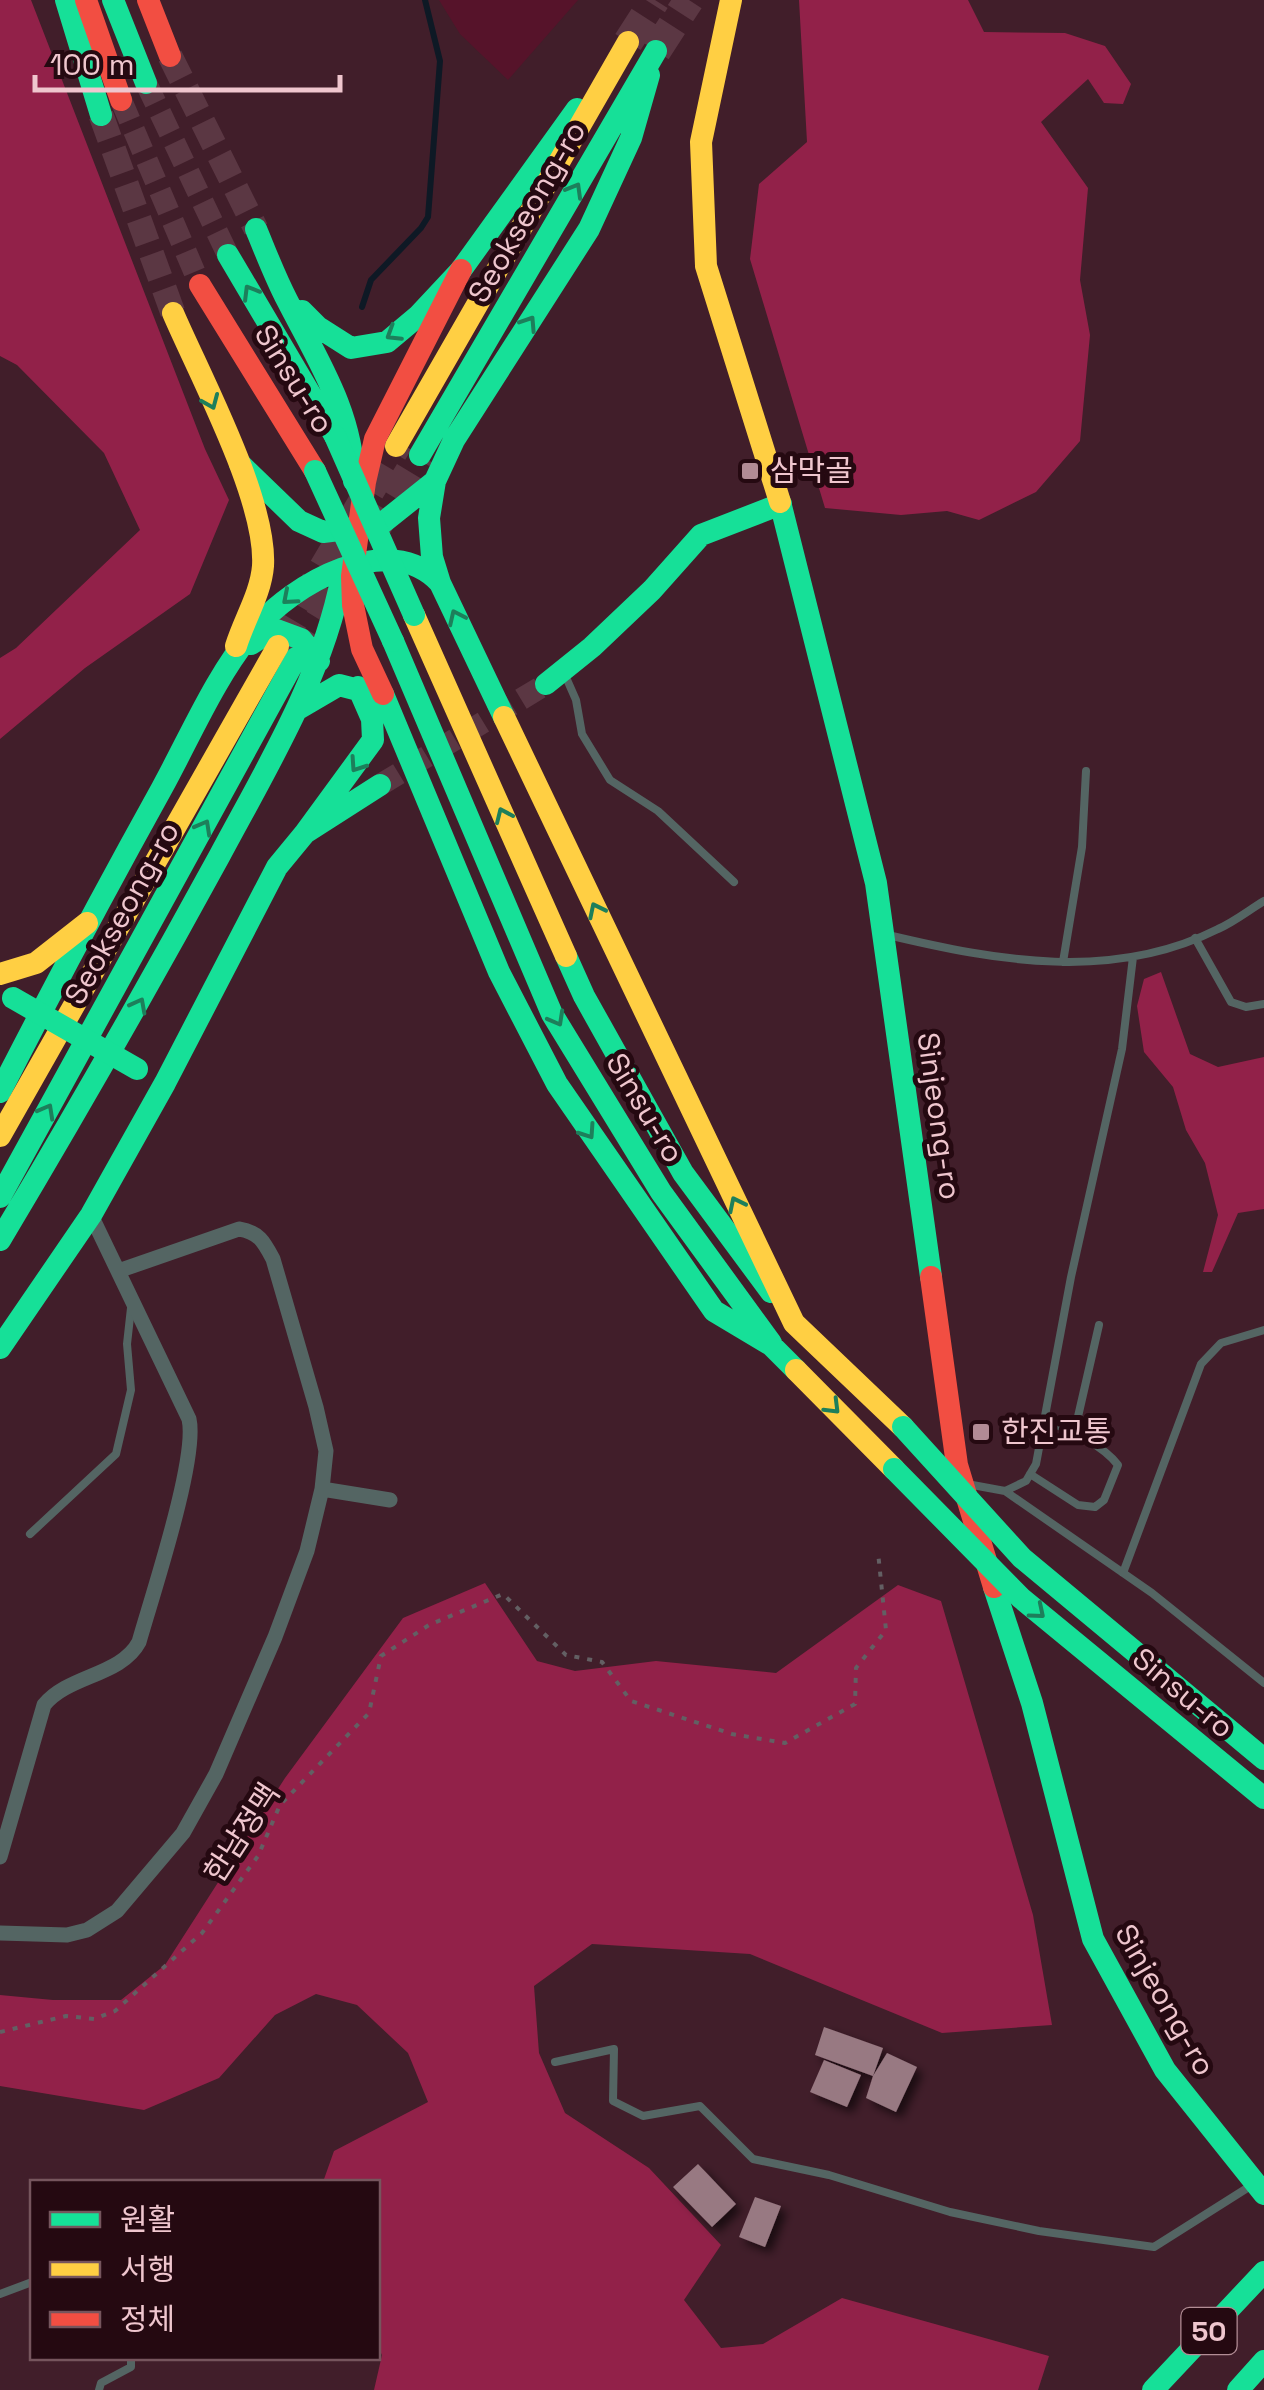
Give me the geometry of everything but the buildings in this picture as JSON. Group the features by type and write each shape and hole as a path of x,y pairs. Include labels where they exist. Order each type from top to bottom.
{"main road":[{"path":"66,0 101,115"},
{"path":"86,0 121,100"},
{"path":"113,0 146,83"},
{"path":"148,0 170,56"},
{"name":"Sinjeong-ro","path":"731,0 702,142 706,266 782,504 876,883 962,1483 1032,1702 1093,1939 1165,2070 1259,2189"},
{"name":"Seokseong-ro","path":"386,442 628,42 461,270"},
{"name":"Seokseong-ro","path":"420,456 656,51 631,138 589,229 454,440"},
{"path":"0,1240 122,1036 298,710 298,655 334,616 348,569 355,474 352,437 317,354 283,292 256,229"},
{"name":"Sinsu-ro","path":"228,255 335,436 584,996 683,1173 794,1323 903,1426 1022,1558 1264,1759"},
{"path":"283,292 318,327 351,348 386,342 418,316 461,270"},
{"path":"353,528 461,270"},
{"name":"Sinsu-ro","path":"200,286 315,471 552,1014 660,1192 772,1345 1020,1598 1264,1798"},
{"path":"0,1092 234,656 263,561 257,525 236,461 172,313"},
{"path":"386,442 385,452 400,462 427,464 454,440"},
{"path":"454,440 435,481 429,518 432,557 440,583 794,1323"},
{"path":"236,461 299,521 323,532 380,525 435,481"},
{"path":"554,678 652,590 701,535 782,504"},
{"path":"234,656 295,590 348,569 401,561 423,567 440,583"},
{"path":"348,569 362,649 399,728 499,972 557,1084 714,1310 772,1345"},
{"path":"234,656 274,629 295,634 312,648 298,655"},
{"name":"Seokseong-ro","path":"0,1136 298,655"},
{"name":"Seokseong-ro","path":"0,1197 298,655"},
{"path":"298,710 339,684 370,693 399,728"},
{"path":"0,1348 91,1215 166,1083 269,882 373,740 371,711 358,688"},
{"path":"305,833 380,784"},
{"path":"0,974 20,974 33,967 87,924"},
{"path":"6,996 166,1083"},
{"name":"50","path":"1154,2390 1264,2272"},
{"name":"50","path":"1238,2390 1264,2361"}],"street":[{"path":"0,1858 44,1705 65,1687 133,1654 139,1642 192,1433 91,1215"},
{"path":"0,1933 67,1936 88,1930 117,1911 183,1833 216,1774 275,1637 307,1551 322,1489 326,1452 316,1407 273,1259 263,1239 238,1229 118,1271"},
{"path":"322,1489 390,1500"}],"lane":[{"path":"554,678 576,700 582,734 610,780 658,811 734,882"},
{"path":"1063,962 1082,846 1086,771"},
{"path":"883,934 941,948 1097,964 1159,952 1218,930 1264,901"},
{"path":"1195,938 1231,1002 1246,1008 1264,1004"},
{"path":"1005,1490 1026,1481 1036,1464 1071,1277 1122,1049 1133,957"},
{"path":"30,1534 116,1454 131,1390 128,1344 132,1300"},
{"path":"1074,1434 1099,1324"},
{"path":"1123,1573 1201,1364 1221,1343 1264,1330"},
{"path":"1030,1474 1078,1505 1095,1507 1104,1500 1118,1464 1074,1434 1043,1419"},
{"path":"962,1483 1005,1490 1123,1573 1264,1683"},
{"path":"554,2062 614,2050 614,2100 643,2116 700,2106 753,2159 830,2175 950,2212 1038,2231 1154,2247 1259,2189"},
{"path":"0,2294 30,2283"},
{"path":"99,2390 101,2382 131,2367 130,2360"}],"path":[{"name":"한남정맥","path":"0,2032 66,2016 94,2019 115,2011 168,1966 202,1933 258,1856 280,1805 369,1712 381,1656 429,1625 502,1594 566,1656 602,1662 631,1700 732,1734 785,1743 855,1704 856,1668 886,1630 878,1552"}],"shaded area":[{"path":"0,0 31,0 205,449 229,500 190,594 85,668 0,739 0,658 16,648 140,530 104,453 17,365 0,356"},
{"path":"439,0 578,0 508,80 460,34"},
{"path":"799,0 968,0 984,32 1065,33 1105,46 1131,84 1123,104 1104,103 1088,79 1041,122 1088,188 1080,280 1090,335 1080,441 1036,492 979,520 947,511 901,515 825,508 750,259 759,184 807,142"},
{"path":"1161,972 1190,1054 1218,1067 1264,1057 1264,1209 1238,1213 1212,1272 1203,1272 1218,1215 1205,1163 1186,1130 1173,1087 1144,1052 1137,1006 1144,979"},
{"path":"485,1583 537,1661 575,1671 656,1661 776,1673 898,1585 941,1601 1033,1915 1052,2025 942,2033 750,1954 592,1944 534,1986 539,2053 565,2113 649,2168 721,2245 684,2300 721,2348 763,2344 842,2298 1049,2356 1038,2390 374,2390 382,2355 380,2180 324,2180 334,2151 428,2102 408,2053 357,2005 316,1994 275,2015 219,2078 144,2110 0,2086 0,1995 121,2000 165,1965 285,1778 403,1618"}],"waterway":[{"path":"362,307 371,280 428,217 440,61 425,0"}],"tunnel":[{"path":"628,42 655,0"},
{"path":"656,51 689,0"},
{"path":"170,56 256,229"},
{"path":"146,83 228,255"},
{"path":"121,100 200,285"},
{"path":"101,115 173,313"},
{"path":"278,646 396,446"},
{"path":"371,536 420,455"},
{"path":"296,658 339,588"},
{"path":"380,785 546,684"}],"traffic: fast":[{"path":"66,0 101,115"},
{"path":"113,0 146,83"},
{"path":"420,455 656,51"},
{"path":"504,717 440,583 432,557 429,518 435,481 454,440 589,229 631,138 649,75"},
{"path":"302,311 318,327 351,348 387,342 461,270 577,109"},
{"path":"256,229 340,409 354,481"},
{"path":"228,255 335,436"},
{"path":"335,436 414,615"},
{"path":"240,464 299,521 323,532 380,525 435,481"},
{"path":"315,471 393,641"},
{"path":"780,502 876,883 931,1277"},
{"path":"546,684 652,590 701,535 781,504"},
{"path":"0,1092 204,707 254,630 316,580 369,562 395,561 419,567 440,583"},
{"path":"0,1240 139,1000 274,754 321,650 342,576"},
{"path":"251,644 274,629 301,639 319,661"},
{"path":"393,641 552,1014 661,1192 771,1343"},
{"path":"0,1197 296,658"},
{"path":"298,709 339,685 370,693"},
{"path":"305,833 373,740 372,719 358,687"},
{"path":"383,694 499,972 557,1084 714,1311 771,1345 796,1370"},
{"path":"0,1348 91,1215 165,1083 277,867 305,833 380,785"},
{"path":"566,956 584,996 683,1173 771,1292"},
{"path":"13,998 137,1069"},
{"path":"903,1427 1022,1558 1264,1759"},
{"path":"894,1469 1021,1598 1264,1798"},
{"path":"994,1587 1032,1703 1093,1939 1165,2070 1264,2194"},
{"path":"1153,2390 1264,2272"},
{"path":"1238,2390 1264,2361"}],"traffic: slow":[{"path":"731,0 701,142 706,266 780,502"},
{"path":"396,446 628,42"},
{"path":"173,313 243,474 261,539 262,576 236,646"},
{"path":"414,615 566,956"},
{"path":"0,1136 278,646"},
{"path":"504,717 794,1323 903,1427"},
{"path":"0,974 36,963 87,923"},
{"path":"796,1370 894,1469"}],"traffic: jam":[{"path":"86,0 121,100"},
{"path":"148,0 170,56"},
{"path":"383,694 362,649 353,605 352,576 365,482 375,439 461,270"},
{"path":"200,285 315,471"},
{"path":"931,1277 957,1465 994,1587"}],"place":[{"name":"삼막골","path":"750,471"},
{"name":"한진교통","path":"981,1432"}]}
